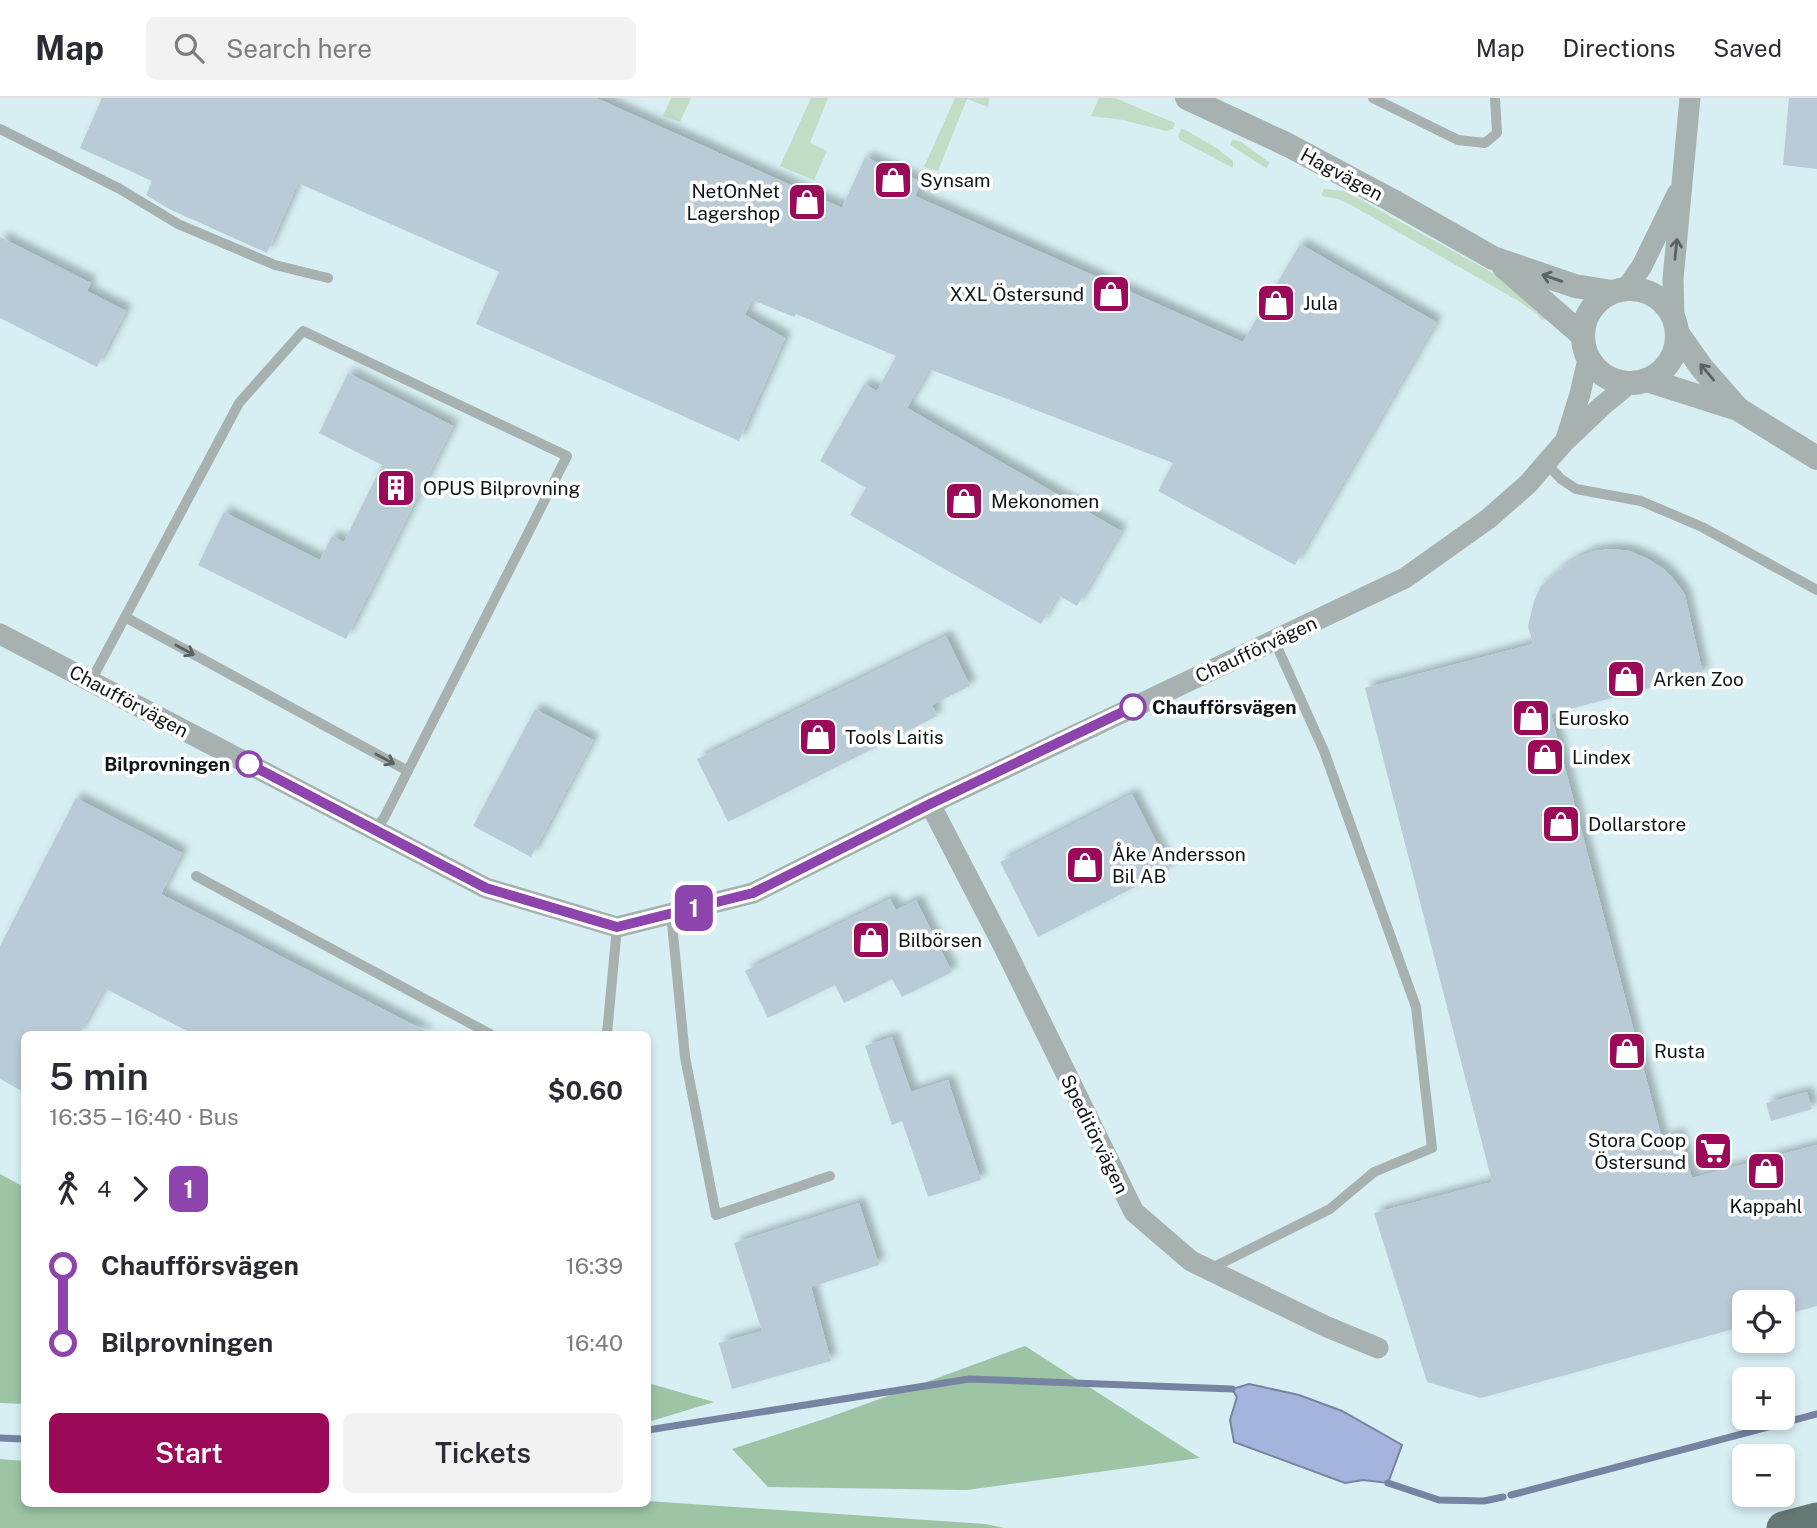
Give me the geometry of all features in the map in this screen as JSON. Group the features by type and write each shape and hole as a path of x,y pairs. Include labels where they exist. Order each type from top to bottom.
{"highway":[{"path":"1783,1528 1817,1519"}],"street":[{"name":"Hagvägen","path":"1187,98 1288,145 1493,258 1575,286 1619,291"},
{"path":"1690,98 1673,279 1676,325 1676,350 1668,365 1655,377 1639,382 1621,383 1595,369 1585,347 1584,323 1601,298 1634,288 1652,293 1665,303 1676,325 1702,368 1738,409"},
{"path":"1619,291 1642,266 1684,179"},
{"name":"Hagvägen","path":"1493,258 1585,347"},
{"name":"Chaufförvägen","path":"1565,441 1580,394 1585,347"},
{"path":"1639,382 1738,409 1817,458"},
{"name":"Chaufförvägen","path":"0,634 486,888 617,927 753,893 930,804 1405,578 1488,519 1528,484 1565,441 1602,406 1639,382"},
{"name":"Speditörvägen","path":"930,804 1004,947 1134,1212 1191,1261 1325,1326 1378,1348"}],"lane":[{"path":"1373,98 1458,140 1485,143 1497,133 1495,98"},
{"path":"0,129 120,189 178,224 275,265 328,278"},
{"path":"91,681 239,404 303,331 567,456 384,818 374,830"},
{"path":"1546,463 1561,479 1576,489 1641,501 1702,527 1817,590"},
{"path":"125,617 408,771"},
{"path":"1208,1270 1330,1209 1374,1172 1432,1148 1416,1007 1324,751 1274,640"},
{"path":"196,876 484,1031"},
{"path":"671,913 685,1057 716,1215 830,1176"},
{"path":"607,1031 617,927"}],"green space":[{"path":"671,98 691,98 680,122 663,116"},
{"path":"811,98 828,98 810,143 827,151 814,180 780,166"},
{"path":"955,98 989,98 988,107 967,99 938,171 924,167"},
{"path":"1099,98 1115,98 1175,123 1173,129 1166,131 1123,120 1091,116"},
{"path":"1182,128 1218,149 1233,161 1233,168 1180,140 1178,136"},
{"path":"1232,139 1241,142 1270,163 1266,168 1230,145"},
{"path":"1324,189 1344,191 1498,276 1550,318 1542,320 1515,299 1351,205 1321,196"},
{"path":"0,1174 21,1185 21,1404 0,1403"},
{"path":"1025,1346 1200,1458 967,1490 768,1487 732,1449 830,1417"},
{"path":"651,1384 714,1402 651,1421"},
{"path":"0,1459 21,1461 21,1507 651,1507 651,1501 985,1524 1005,1528 0,1528"}],"water":[{"path":"1249,1384 1299,1395 1342,1411 1402,1445 1388,1483 1363,1480 1345,1483 1234,1442 1230,1420 1237,1397 1232,1389"}],"building":[{"path":"102,98 596,98 842,208 865,157 922,182 915,196 1243,342 1300,244 1436,322 1295,565 1158,491 1173,463 929,369 907,408 1121,531 1077,606 1058,595 1041,624 850,515 866,488 820,461 864,384 877,391 896,356 796,314 794,317 752,300 745,315 785,338 739,441 476,324 499,272 298,183 267,253 169,209 146,195 152,181 80,148"},
{"path":"1789,98 1817,98 1817,169 1783,165"},
{"path":"0,237 91,283 87,291 126,311 97,367 0,318"},
{"name":"OPUS Bilprovning","path":"348,373 453,426 346,639 198,565 224,512 320,560 332,536 344,542 382,465 319,433"},
{"path":"1594,551 1630,551 1665,570 1676,582 1685,595 1703,674 1551,714 1662,1139 1679,1134 1692,1178 1817,1145 1817,1306 1795,1312 1795,1290 1732,1290 1732,1330 1481,1398 1427,1382 1374,1213 1492,1182 1365,688 1533,644 1528,626 1541,586 1563,567"},
{"name":"Tools Laitis","path":"946,636 970,686 932,705 937,716 728,822 697,759"},
{"path":"535,709 593,740 531,857 473,826"},
{"name":"Åke Andersson Bil AB","path":"1132,794 1170,869 1038,937 1000,862"},
{"path":"76,798 182,853 161,894 425,1031 187,1031 104,988 81,1031 21,1031 21,1090 0,1079 0,946"},
{"name":"Bilbörsen","path":"890,899 896,910 916,900 952,972 902,997 892,979 844,1003 835,985 768,1018 745,971"},
{"path":"892,1037 911,1092 948,1080 981,1180 928,1197 902,1121 892,1125 865,1046"},
{"path":"1807,1092 1812,1109 1771,1121 1766,1103"},
{"path":"859,1203 879,1265 811,1287 831,1361 732,1389 719,1343 762,1331 734,1243"}],"waterway":[{"path":"651,1430 969,1379 1232,1389"},
{"path":"1511,1495 1817,1414"},
{"path":"0,1438 21,1439"},
{"path":"1388,1483 1439,1500 1484,1501 1503,1497"}],"bus line":[{"name":"1","path":"249,764 486,888 617,927 753,893 930,804 1133,707"}],"place":[{"name":"Synsam","path":"893,180"},
{"name":"NetOnNet Lagershop","path":"807,202"},
{"name":"XXL Östersund","path":"1111,294"},
{"name":"Jula","path":"1276,303"},
{"name":"OPUS Bilprovning","path":"396,488"},
{"name":"Mekonomen","path":"964,501"},
{"name":"Arken Zoo","path":"1626,679"},
{"name":"Chaufförsvägen","path":"1133,707"},
{"name":"Eurosko","path":"1531,718"},
{"name":"Tools Laitis","path":"818,737"},
{"name":"Lindex","path":"1545,757"},
{"name":"Bilprovningen","path":"249,764"},
{"name":"Dollarstore","path":"1561,824"},
{"name":"Åke Andersson Bil AB","path":"1085,865"},
{"name":"Bilbörsen","path":"871,940"},
{"name":"Rusta","path":"1627,1051"},
{"name":"Stora Coop Östersund","path":"1713,1151"},
{"name":"Kappahl","path":"1766,1171"}]}
